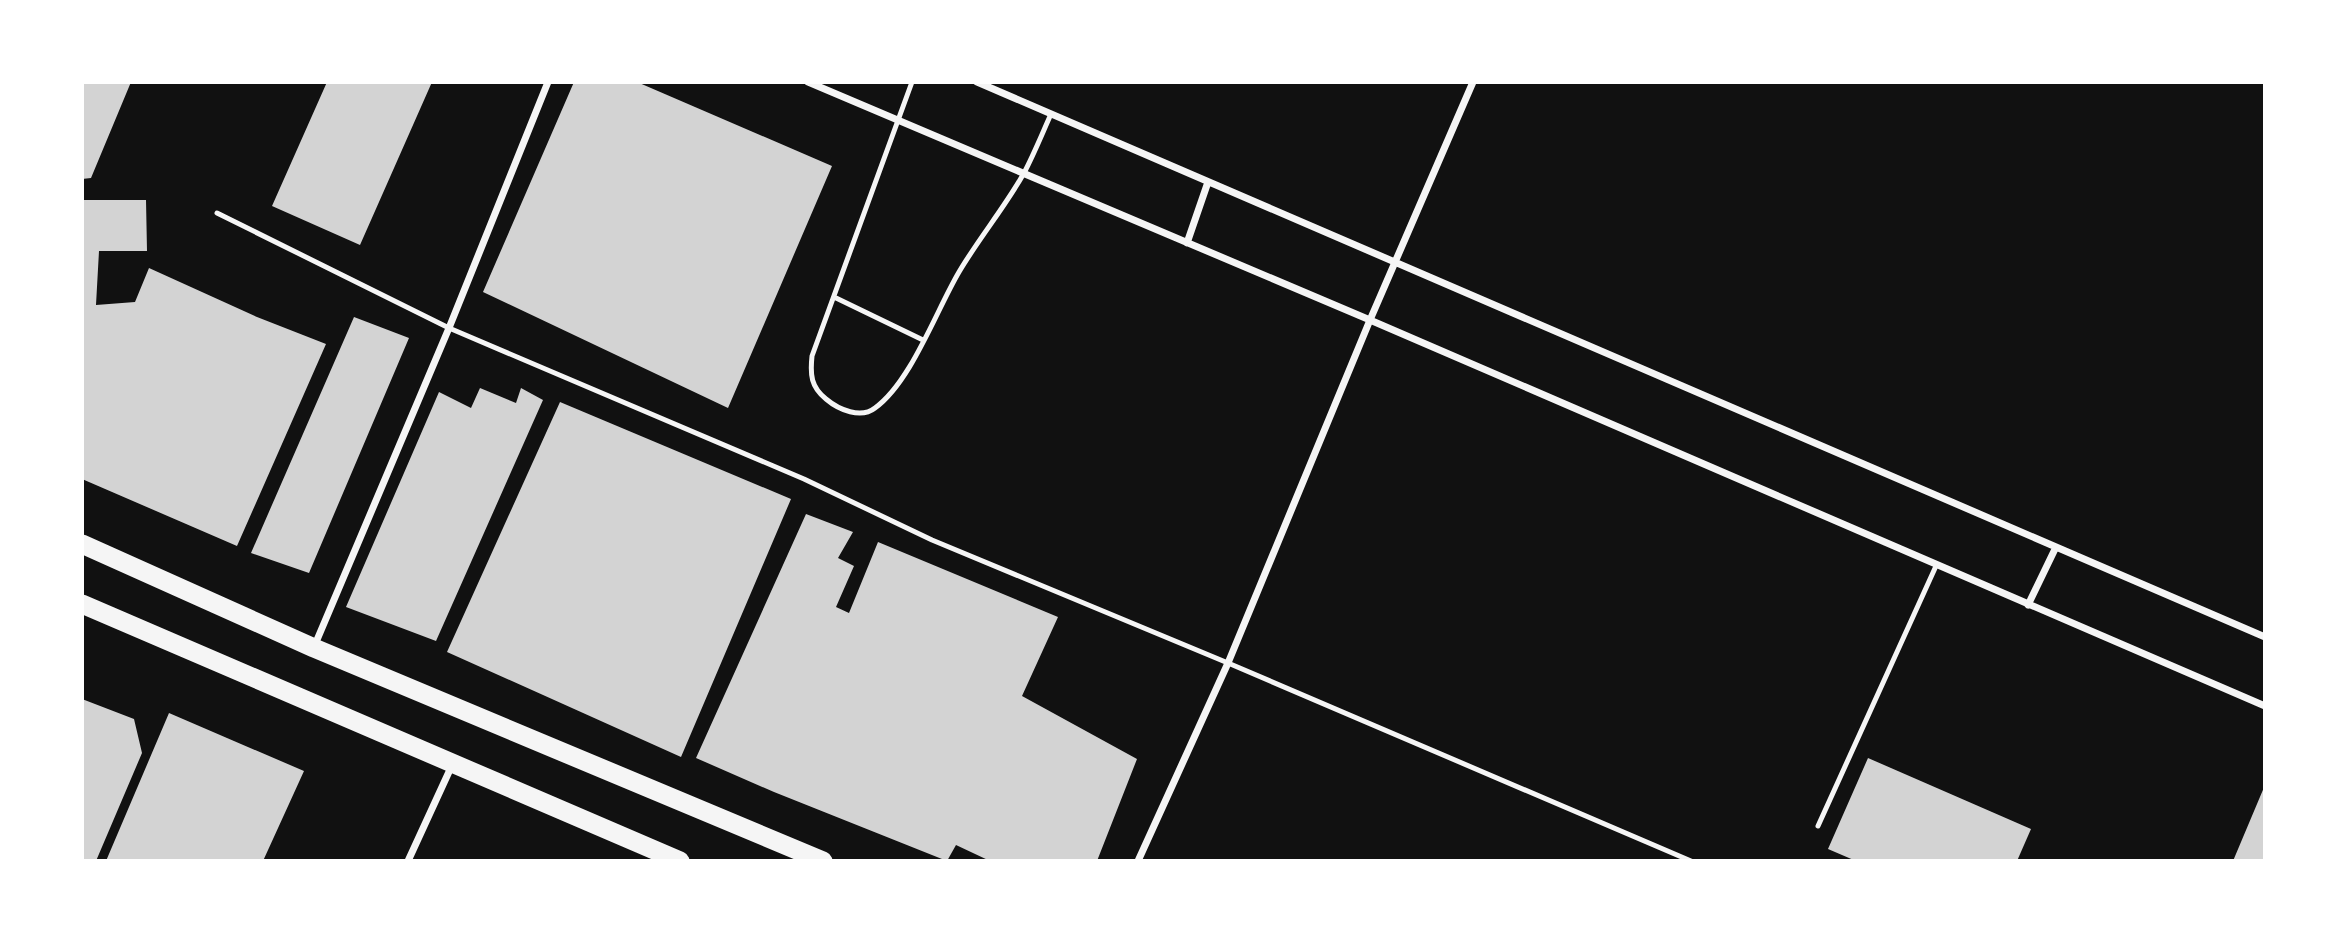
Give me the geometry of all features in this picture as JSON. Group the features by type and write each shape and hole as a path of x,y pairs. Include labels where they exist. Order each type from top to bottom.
{"highway":[{"path":"82,544 314,648 823,861"},
{"path":"82,604 680,861"}],"street":[{"path":"314,648 449,328 548,82"},
{"path":"808,82 1370,320 2265,706"},
{"path":"977,82 2265,637"},
{"path":"1138,861 1228,663 1394,262 1473,82"},
{"path":"1187,243 1208,182"},
{"path":"2028,605 2056,547"},
{"path":"408,861 453,763"}],"lane":[{"path":"912,82 812,356 812,382 829,402 848,411 861,413 876,407 898,386 961,269 1023,174 1051,114"},
{"path":"217,213 449,328 766,462 932,540 1691,861"},
{"path":"834,297 923,340"},
{"path":"1818,826 1936,566"}],"building":[{"path":"82,82 131,82 91,178 82,179"},
{"path":"327,82 432,82 360,245 272,206"},
{"path":"574,82 637,82 832,166 728,408 483,292"},
{"path":"82,200 146,200 147,251 99,251 96,305 135,302 149,268 257,317 326,344 237,546 82,479"},
{"path":"354,317 409,338 309,573 251,553"},
{"path":"480,388 516,403 521,388 543,400 436,641 346,607 439,392 471,408"},
{"path":"560,402 791,499 681,757 447,652"},
{"path":"806,514 853,532 838,558 854,566 836,607 849,613 878,542 1058,617 1022,696 1137,759 1097,861 990,861 956,845 947,861 696,758"},
{"path":"82,699 134,719 142,753 96,861 82,861"},
{"path":"169,713 304,771 263,861 106,861"},
{"path":"1868,758 2031,829 2017,861 1856,861 1828,849"},
{"path":"2265,785 2265,861 2233,861"}]}
